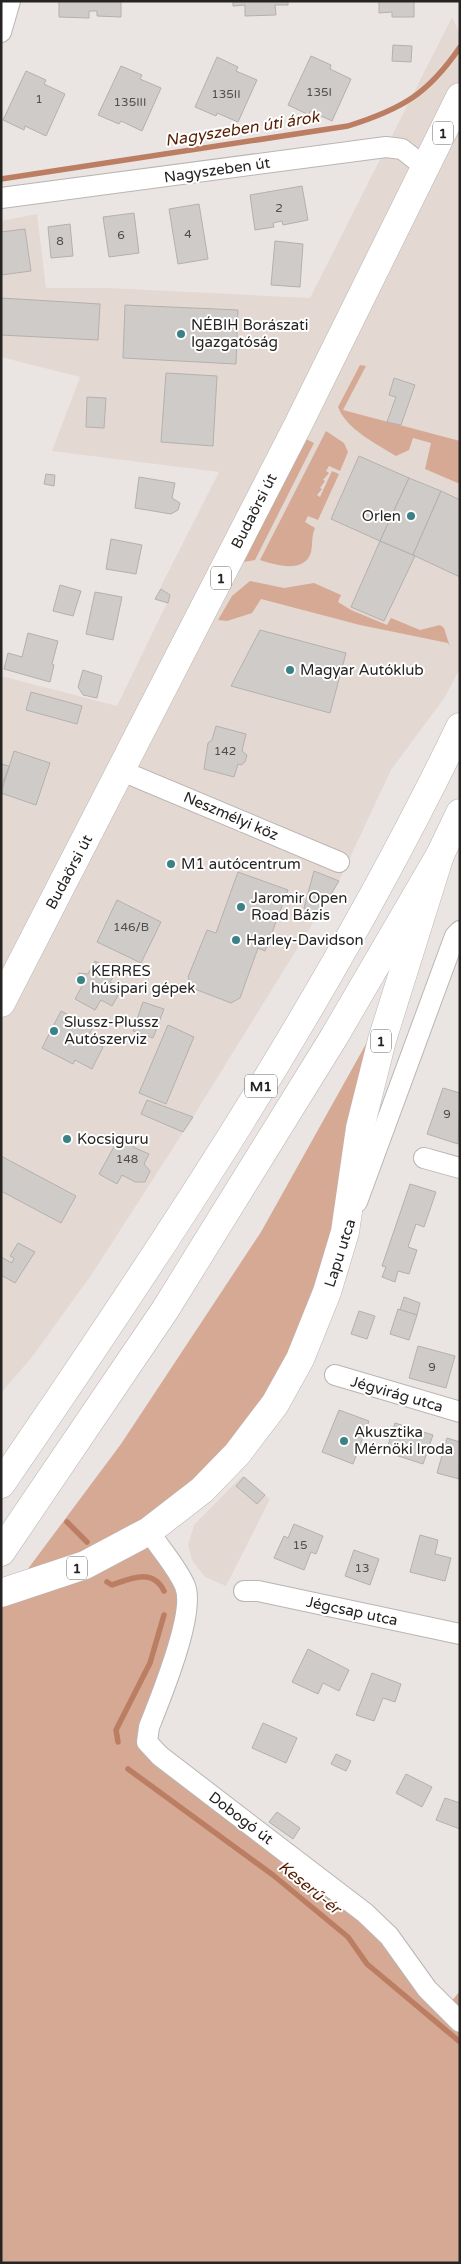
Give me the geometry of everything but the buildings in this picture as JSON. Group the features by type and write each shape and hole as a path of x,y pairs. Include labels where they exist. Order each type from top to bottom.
{"main road":[{"name":"Budaörsi út","path":"1,1003 301,420 460,97"},
{"name":"M1","path":"1,1484 192,1199 268,1074 380,882 433,783 460,727"},
{"name":"M1","path":"1,1552 165,1310 334,1037 440,855 460,814"},
{"name":"1","path":"345,1232 360,1128 382,1040 410,957 440,855"},
{"name":"Lapu utca","path":"149,1531 202,1490 237,1454 275,1404 300,1359 327,1292 345,1232"},
{"name":"1","path":"1,1593 85,1565 149,1531"}],"street":[{"path":"5,38 10,1"},
{"name":"Nagyszeben út","path":"1,198 386,147 402,149 426,168"},
{"name":"Neszmélyi köz","path":"122,770 339,862"},
{"name":"Lapu utca","path":"345,1232 455,936 460,930"},
{"path":"424,1158 460,1168"},
{"name":"Jégvirág utca","path":"334,1375 460,1412"},
{"name":"Dobogó út","path":"149,1531 185,1586 188,1599 185,1624 149,1728 148,1742 160,1756 365,1913 390,1936 427,1989 460,2022"},
{"name":"Jégcsap utca","path":"244,1591 258,1591 460,1634"}],"shaded area":[{"path":"452,17 460,34 460,668 445,697 391,770 339,881 193,1117 92,1274 32,1357 1,1393 1,676 117,706 167,603 154,600 219,472 52,451 80,377 1,357 1,221 37,214 46,288 108,288 310,298"},
{"path":"360,365 366,366 343,410 460,441 460,484 425,469 431,443 413,438 409,450 396,456 363,436 348,423 338,407"},
{"path":"326,431 344,443 348,452 340,471 329,466 326,471 329,473 323,480 325,481 320,488 322,489 317,495 320,497 332,471 339,474 318,520 308,516 305,522 315,528 308,559 296,566 273,564 260,560"},
{"path":"304,438 314,443 255,560 244,562"},
{"path":"250,581 284,588 314,583 341,595 338,602 351,610 387,625 391,618 420,630 440,625 444,628 450,647 448,643 360,625 261,599 252,613 227,621 218,620 232,596"},
{"path":"400,983 345,1232 275,1404 149,1531 185,1586 147,1735 375,1928 450,2003 460,1991 460,2263 1,2263 1,1605 121,1444 261,1232"},
{"path":"242,1476 270,1499 226,1586 205,1577 192,1560 188,1545 194,1525"}],"waterway":[{"name":"Nagyszeben úti árok","path":"1,179 348,126 384,113 412,98 437,77 460,47"},
{"name":"Keserű-ér","path":"67,1522 87,1542"},
{"name":"Keserű-ér","path":"107,1582 112,1585 134,1578 148,1577 154,1579 164,1591"},
{"name":"Keserű-ér","path":"118,1742 116,1730 150,1663 164,1615"},
{"name":"Keserű-ér","path":"128,1769 273,1875 348,1937 367,1964 460,2042"}],"place":[{"name":"NÉBIH Borászati Igazgatóság","path":"181,334"},
{"name":"Orlen","path":"411,516"},
{"name":"Magyar Autóklub","path":"290,670"},
{"name":"M1 autócentrum","path":"171,864"},
{"name":"Jaromir Open Road Bázis","path":"241,907"},
{"name":"Harley-Davidson","path":"236,940"},
{"name":"KERRES húsipari gépek","path":"81,980"},
{"name":"Slussz-Plussz Autószerviz","path":"54,1031"},
{"name":"Kocsiguru","path":"67,1139"},
{"name":"Akusztika Mérnöki Iroda","path":"344,1441"}]}
